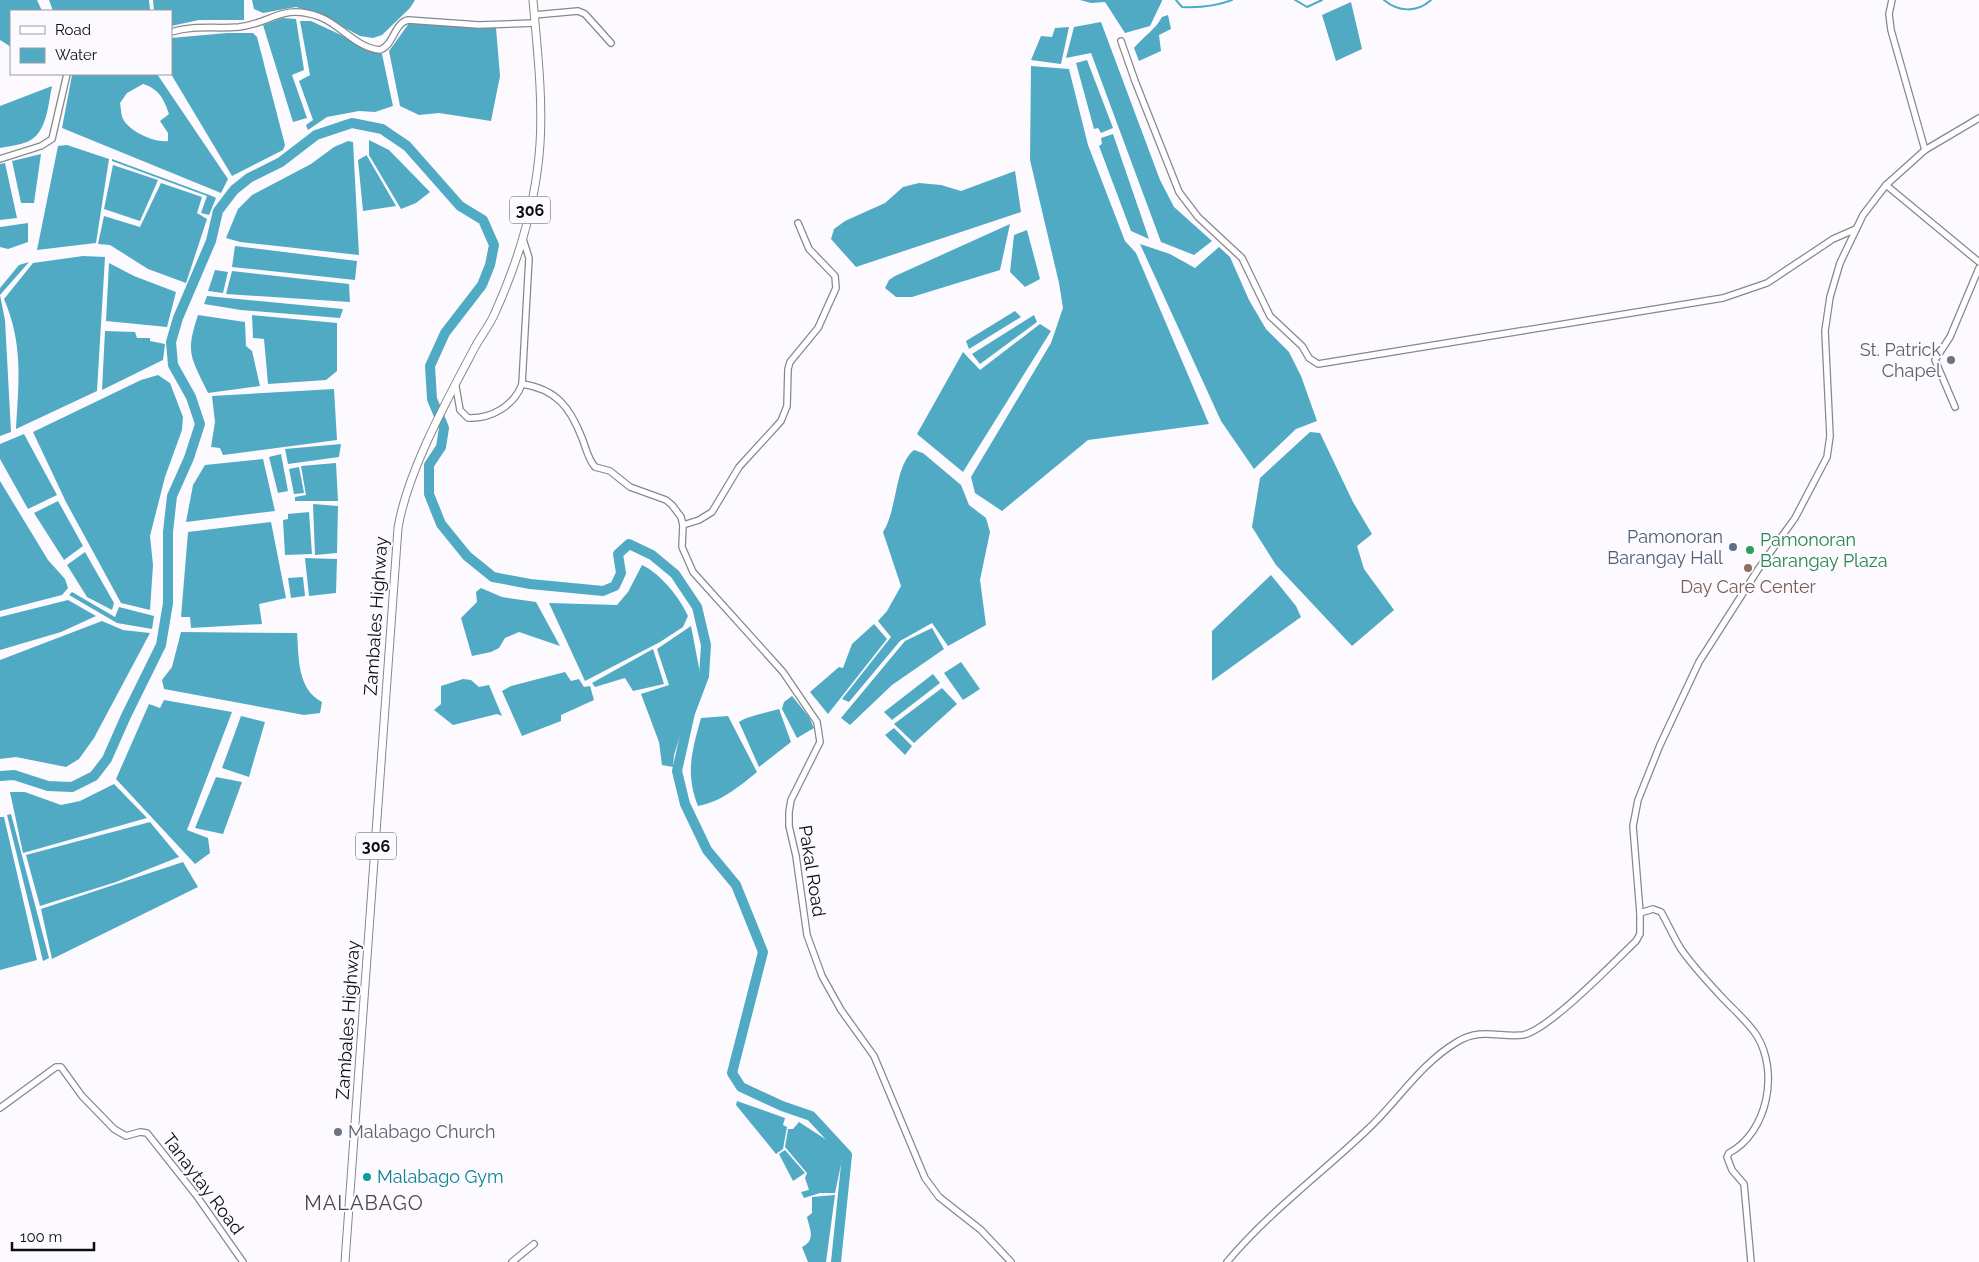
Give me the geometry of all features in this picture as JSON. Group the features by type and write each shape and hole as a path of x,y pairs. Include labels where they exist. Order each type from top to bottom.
{"main road":[{"name":"Zambales Highway","path":"345,1262 396,546 406,492 447,402 494,316 523,239 534,190 540,143 533,0"}],"street":[{"path":"1892,0 1889,14 1891,30 1925,150"},
{"path":"172,32 188,28 242,26 285,12 301,12 321,18 353,40 380,50 388,45 402,23 408,20 479,25 534,19 578,11 585,14 611,43"},
{"path":"1121,41 1134,81 1179,192 1198,217 1242,258 1270,316 1302,346 1309,358 1318,364 1723,298 1767,283 1833,239 1856,229"},
{"path":"0,159 41,146 52,139 67,75"},
{"path":"1227,1262 1295,1194 1369,1129 1428,1062 1458,1041 1473,1035 1493,1033 1523,1035 1532,1032 1555,1016 1636,941 1640,934 1640,913 1633,826 1638,800 1660,745 1699,662 1759,568 1795,518 1827,458 1830,436 1825,359 1827,314 1834,279 1856,229 1869,206 1886,185 1925,150 1979,118"},
{"path":"1886,185 1979,262"},
{"path":"522,384 547,390 561,402 573,417 595,467 610,471 630,487 669,502 678,513 683,525 699,520 712,512 739,467 781,421 787,406 787,378 790,362 818,328 836,288 835,276 809,249 798,223"},
{"path":"456,386 462,414 468,418 488,416 516,398 522,384 529,258 523,239"},
{"path":"1955,407 1935,360 1950,337 1979,268"},
{"name":"Pakal Road","path":"683,525 682,547 693,572 783,672 820,729 820,742 791,800 789,826 796,856 807,935 822,976 840,1010 874,1056 931,1187 939,1197 981,1230 1011,1262"},
{"path":"1640,913 1652,909 1661,912 1681,948 1756,1034 1764,1052 1768,1071 1766,1097 1759,1121 1749,1138 1728,1153 1727,1156 1732,1170 1744,1184 1751,1262"},
{"name":"Tanaytay Road","path":"0,1108 56,1068 61,1067 76,1090 122,1135 126,1136 140,1132 147,1134 196,1195 243,1262"},
{"path":"512,1262 534,1244"}],"water":[{"path":"0,0 37,0 42,10 10,10 10,46 0,40"},
{"path":"49,0 149,0 150,10 53,10"},
{"path":"153,0 244,0 244,20 199,20 172,26 172,10 154,10"},
{"path":"252,0 415,0 410,8 382,35 373,38 360,36 319,14 296,7 263,13 254,9"},
{"path":"1080,0 1162,1 1150,26 1125,33 1105,2 1091,3"},
{"path":"1351,2 1362,49 1336,61 1322,15"},
{"path":"1168,15 1171,29 1159,35 1161,51 1139,61 1134,48 1156,26 1162,17"},
{"path":"282,18 296,19 304,70 292,75 307,118 293,122 263,25"},
{"path":"300,21 311,21 382,54 393,106 375,112 359,111 327,117 308,130 306,125 313,120 299,81 310,75"},
{"path":"410,22 496,28 500,76 491,121 439,113 419,115 400,106 389,51"},
{"path":"1101,22 1160,180 1174,207 1212,241 1194,255 1161,242 1091,53 1066,58 1074,27"},
{"path":"1069,27 1061,64 1031,60 1041,36 1052,37 1055,28"},
{"path":"227,33 253,33 257,37 285,145 283,150 232,176 172,75 172,38"},
{"path":"1087,60 1113,128 1101,133 1098,128 1094,129 1076,63"},
{"path":"1031,66 1069,69 1088,145 1125,241 1136,253 1209,424 1088,440 1002,511 975,493 971,477 1051,343 1063,308 1059,283 1030,160"},
{"path":"72,75 158,75 228,179 221,193 62,128","holes":["143,84 153,89 163,99 169,114 160,121 168,133 168,141 143,136 126,124 122,117 120,103 127,93"]},
{"path":"52,86 46,118 39,133 27,142 0,148 0,106"},
{"path":"1113,134 1149,239 1131,231 1099,146 1102,144 1101,138"},
{"path":"369,140 389,150 430,192 416,203 401,209 369,155"},
{"path":"348,141 353,142 359,255 240,242 226,238 238,209 252,195 311,164 334,147"},
{"path":"67,145 109,159 96,243 37,250 58,146"},
{"path":"41,154 34,203 21,203 12,161"},
{"path":"367,155 396,206 363,211 358,160"},
{"path":"112,159 216,198 209,215 201,213 207,196 112,161"},
{"path":"5,163 17,218 0,220 0,164"},
{"path":"113,165 158,180 140,221 104,209"},
{"path":"1015,171 1021,212 856,267 831,239 834,229 845,221 885,203 903,187 919,183 941,185 961,191"},
{"path":"161,183 202,197 197,213 207,219 186,283 148,269 110,245 98,244 104,216 140,227"},
{"path":"28,223 28,242 8,249 0,247 0,227"},
{"path":"1010,224 1000,270 912,297 896,297 885,288 889,280 895,276"},
{"path":"1027,230 1040,279 1025,287 1010,272 1014,235"},
{"path":"1140,244 1170,254 1195,268 1219,247 1230,257 1249,300 1266,329 1289,352 1301,376 1317,421 1296,429 1254,469 1221,421"},
{"path":"235,246 357,261 355,280 232,267"},
{"path":"83,256 105,257 97,391 16,429 19,378 17,347 10,315 4,299 33,263"},
{"path":"29,262 0,295 0,288 19,265"},
{"path":"109,263 134,276 176,292 167,327 106,321"},
{"path":"215,270 228,272 223,293 208,291"},
{"path":"232,271 349,284 350,302 226,294"},
{"path":"0,295 5,320 11,432 0,436"},
{"path":"207,296 343,309 340,318 241,310 204,304"},
{"path":"1015,311 1021,317 969,349 966,341"},
{"path":"198,315 245,322 246,346 252,351 260,386 208,393 197,371 192,355 192,339"},
{"path":"252,315 337,323 337,371 326,380 268,384 264,339 253,338"},
{"path":"1034,315 1037,322 980,364 972,354"},
{"path":"1040,324 1051,331 963,472 917,434 963,352 980,370"},
{"path":"105,331 135,332 137,338 150,338 150,341 165,344 163,360 102,390"},
{"path":"158,375 170,383 183,417 182,430 165,477 150,536 153,565 150,610 121,603 66,502 33,432 141,380"},
{"path":"334,389 337,440 223,455 220,448 211,447 215,422 212,396"},
{"path":"1310,432 1320,433 1353,502 1372,534 1357,546 1364,569 1394,610 1352,646 1276,565 1252,527 1260,478"},
{"path":"24,434 57,495 28,509 0,459 0,444"},
{"path":"341,444 339,457 288,464 285,449"},
{"path":"914,450 923,453 961,485 969,505 986,518 990,532 980,580 986,625 948,646 932,623 900,641 849,702 842,699 891,637 878,621 887,611 901,586 883,532 888,523 903,466"},
{"path":"281,454 288,491 278,493 269,457"},
{"path":"263,459 275,511 186,522 193,485 205,465"},
{"path":"336,463 338,501 295,501 295,497 306,495 301,466"},
{"path":"299,467 304,493 294,494 289,469"},
{"path":"0,481 48,560 65,579 68,588 62,595 0,611"},
{"path":"58,501 83,546 64,560 34,513"},
{"path":"313,504 338,506 337,553 315,555"},
{"path":"309,512 312,554 285,555 283,520 288,519 288,514"},
{"path":"271,522 286,598 259,604 262,624 191,628 190,617 181,617 188,532"},
{"path":"85,552 114,603 112,610 87,597 67,565"},
{"path":"305,558 337,559 336,593 309,596"},
{"path":"642,565 656,574 680,602 688,616 683,627 660,642 585,681 549,603 617,605 628,592"},
{"path":"1271,575 1296,606 1301,617 1212,681 1212,631"},
{"path":"303,577 305,596 291,598 288,578"},
{"path":"481,588 502,597 536,602 560,646 519,632 505,638 499,648 491,652 472,656 461,618 477,602 476,592"},
{"path":"72,592 115,617 119,607 154,616 152,629 117,623 69,595"},
{"path":"68,600 96,616 61,632 0,650 0,617"},
{"path":"102,621 123,630 150,633 94,738 79,759 66,767 16,757 0,759 0,660"},
{"path":"874,624 887,639 828,714 810,692 839,667 843,668 852,644"},
{"path":"691,626 700,673 674,755 673,767 662,765 659,742 641,694 669,685 657,649"},
{"path":"932,628 944,649 892,685 850,725 841,718 905,641"},
{"path":"181,632 297,633 301,672 308,689 322,702 320,713 304,715 164,689 162,680 172,667"},
{"path":"653,649 664,684 633,691 625,678 595,687 592,683"},
{"path":"961,662 980,689 963,700 944,673"},
{"path":"565,672 571,681 579,679 584,687 590,686 594,700 561,715 561,721 522,736 502,691 511,686"},
{"path":"933,674 940,683 892,720 884,712"},
{"path":"463,679 471,680 479,687 489,685 502,716 497,714 453,725 434,710 441,704 441,686"},
{"path":"942,688 957,704 914,743 894,724"},
{"path":"792,696 809,717 814,728 797,738 782,709 784,702"},
{"path":"164,700 232,712 187,830 208,838 210,853 195,864 116,779 149,704 160,708"},
{"path":"779,709 791,742 759,767 739,722 751,716"},
{"path":"241,716 265,722 249,777 222,768"},
{"path":"728,716 757,772 722,797 698,806 692,783 691,762 701,718"},
{"path":"894,728 912,746 905,755 885,735"},
{"path":"216,777 242,782 223,834 195,828"},
{"path":"114,784 147,818 23,853 10,792 25,792 61,805 80,801"},
{"path":"11,814 49,958 43,961 7,815"},
{"path":"0,817 4,817 37,960 0,970"},
{"path":"150,822 179,857 116,882 40,906 26,855"},
{"path":"183,862 198,887 52,959 41,909"},
{"path":"737,1101 785,1118 783,1125 787,1127 783,1149 776,1154 736,1105"},
{"path":"799,1122 836,1146 843,1155 835,1193 820,1193 804,1198 801,1192 809,1190 805,1178 807,1173 785,1147 788,1129 793,1129"},
{"path":"785,1150 805,1173 793,1181 779,1154"},
{"path":"835,1195 826,1262 808,1262 802,1247 811,1238 807,1217 812,1213 812,1197"}],"waterway":[{"path":"1176,0 1182,7 1201,7 1232,0"},
{"path":"1295,0 1307,7 1322,0"},
{"path":"1384,0 1401,9 1414,9 1431,0"},
{"path":"0,776 14,775 48,786 72,787 94,776 107,759 161,645 168,603 168,532 172,496 189,458 200,424 191,397 173,365 171,342 178,318 211,241 218,211 234,190 249,178 281,162 316,135 352,123 382,129 407,146 460,206 483,220 494,245 490,265 482,285 445,333 430,366 432,399 444,428 441,447 429,465 429,494 441,524 467,556 493,577 530,584 603,591 615,586 621,573 618,554 629,544 652,555 675,574 697,607 706,645 704,676 690,713 677,771 685,804 707,850 736,885 763,952 732,1073 741,1087 782,1106 811,1116 847,1155 836,1262"}],"place":[{"name":"St. Patrick Chapel","path":"1951,360"},
{"name":"Pamonoran Barangay Hall","path":"1733,547"},
{"name":"Pamonoran Barangay Plaza","path":"1750,550"},
{"name":"Day Care Center","path":"1748,568"},
{"name":"Malabago Church","path":"338,1132"},
{"name":"Malabago Gym","path":"367,1177"}],"district":[{"name":"MALABAGO","path":"364,1203"}]}
